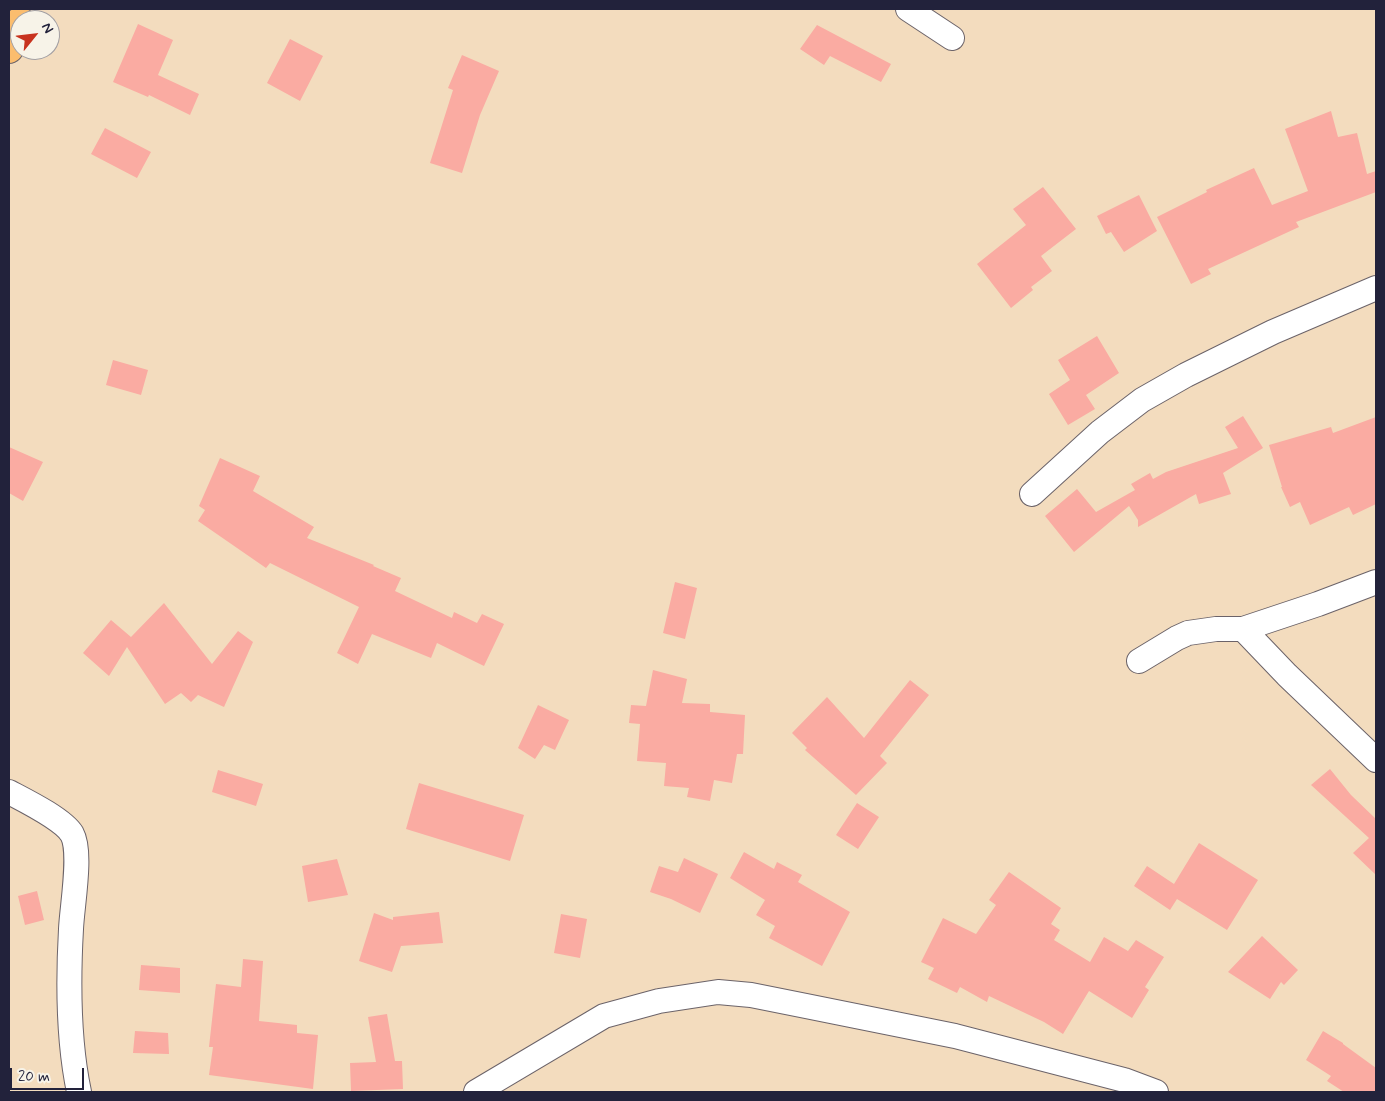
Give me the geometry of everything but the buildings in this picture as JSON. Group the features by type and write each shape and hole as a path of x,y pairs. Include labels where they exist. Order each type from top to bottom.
{"street":[{"path":"908,9 952,38"},
{"path":"1032,494 1100,432 1142,400 1186,375 1273,332 1376,288"},
{"path":"1139,661 1188,633 1216,629 1243,629 1376,582"},
{"path":"1243,629 1287,675 1376,760"},
{"path":"9,792 42,809 71,832 74,839 76,861 71,929 71,996 72,1041 79,1092"},
{"path":"476,1092 604,1016 659,1001 718,992 806,1006 955,1036 1124,1080 1156,1092"}]}
